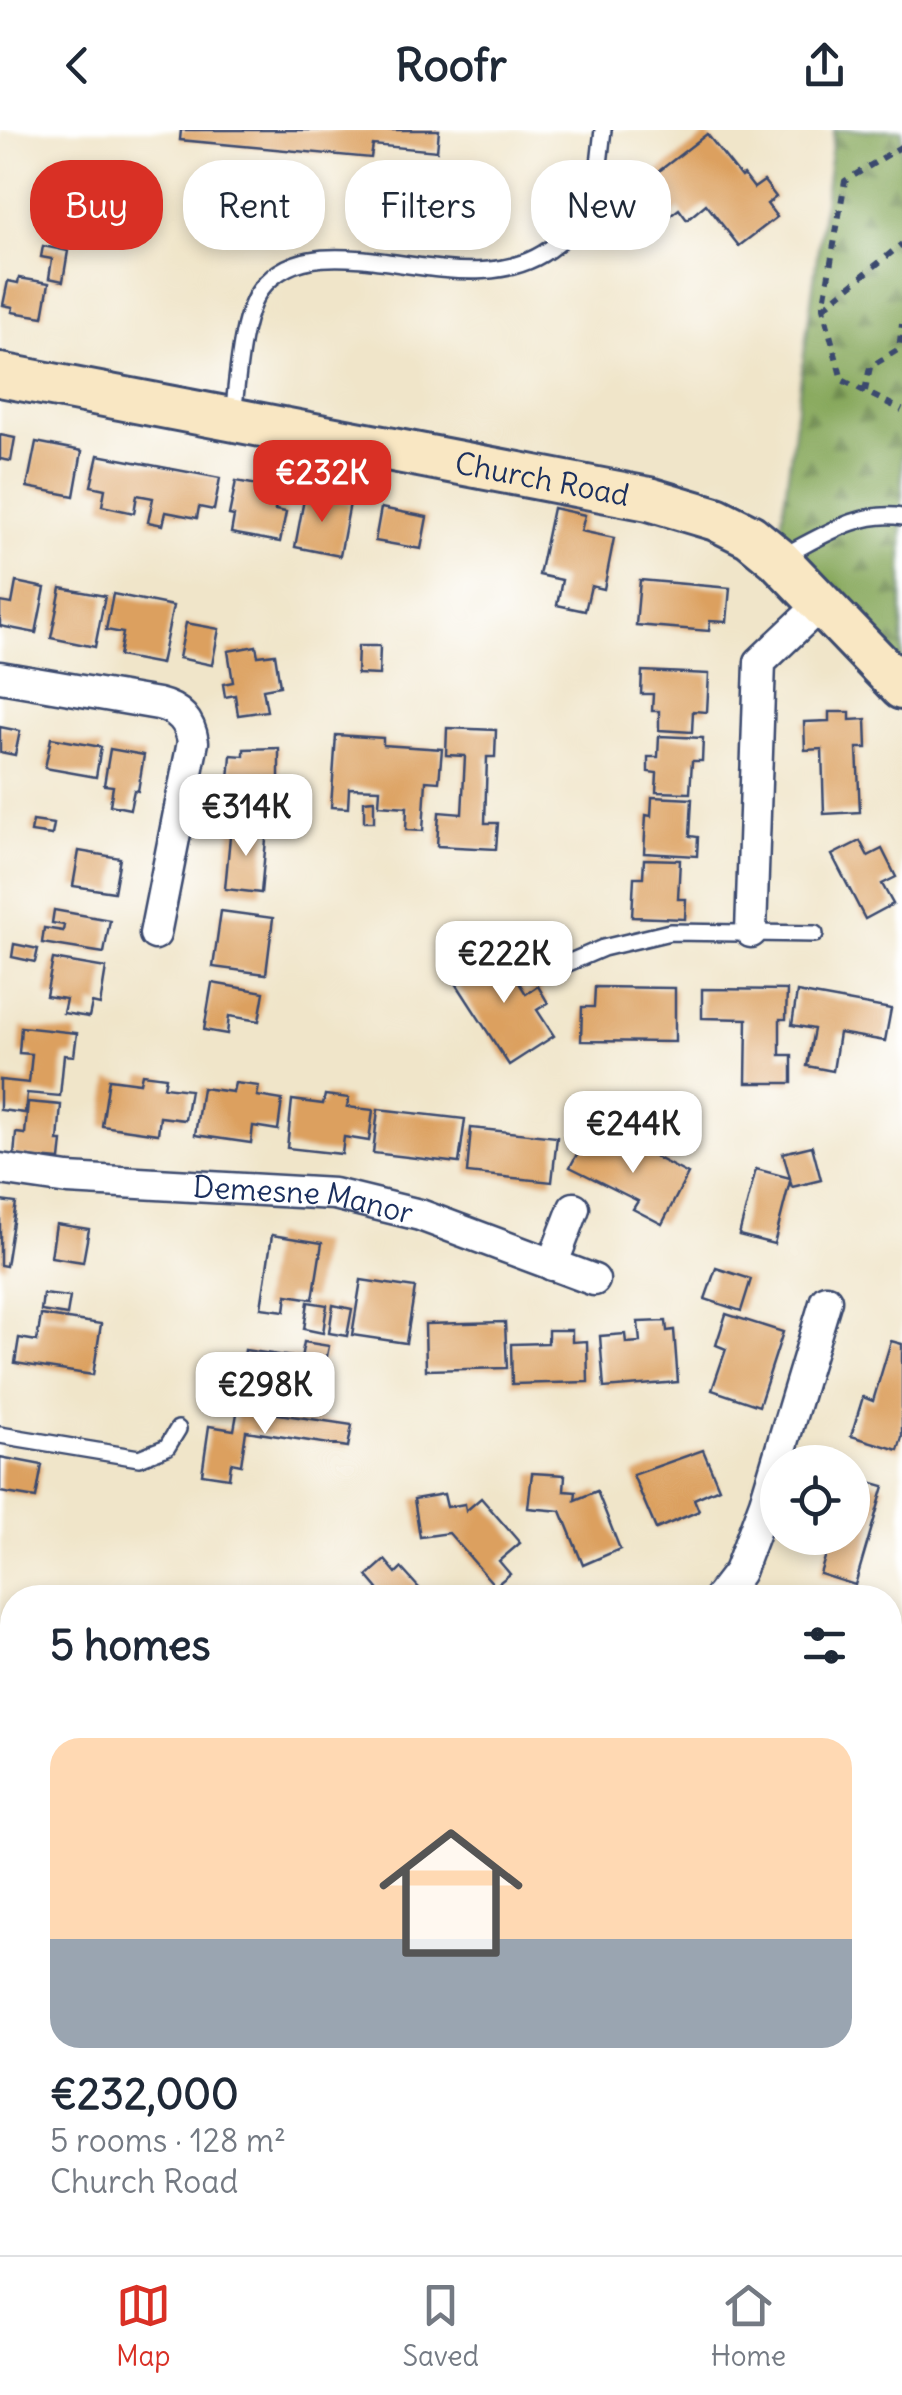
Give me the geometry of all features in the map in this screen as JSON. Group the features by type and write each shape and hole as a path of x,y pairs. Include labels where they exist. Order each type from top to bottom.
{"street":[{"name":"Church Road","path":"0,375 648,498 716,518 750,536 778,559 902,688"},
{"path":"750,932 760,662 821,604"},
{"path":"0,677 158,704 181,714 188,724 191,752 155,934"},
{"name":"Demesne Manor","path":"0,1168 68,1179 334,1194 420,1215 594,1280"},
{"path":"552,1265 574,1208"},
{"path":"729,1585 739,1572 766,1502 826,1300"}],"lane":[{"path":"232,418 252,304 273,276 301,260 331,256 496,272 532,260 566,236 592,199 603,130"},
{"path":"778,559 863,518 883,514 902,517"},
{"path":"562,966 603,948 670,932 815,934"},
{"path":"0,1435 138,1458 168,1447 178,1429"}],"path":[{"path":"902,146 846,181 823,308 842,380 902,410"},
{"path":"823,308 902,244"},
{"path":"865,391 870,367 899,349 902,324"}],"green space":[{"path":"834,130 902,130 902,671 779,542"}],"building":[{"path":"181,130 439,130 437,151 373,145 371,158 180,140"},
{"path":"707,134 754,188 764,181 776,197 767,204 777,217 739,246 706,204 687,220 679,209 671,215 671,162"},
{"path":"42,250 68,251 63,281 49,278 52,259 41,257"},
{"path":"19,278 49,283 43,317 12,312 13,307 3,305 8,281 18,283"},
{"path":"0,435 15,438 11,461 0,459"},
{"path":"36,442 82,451 74,496 27,487"},
{"path":"98,455 220,478 214,510 199,507 197,518 166,512 163,525 148,522 153,498 137,495 134,513 102,506 105,489 91,486"},
{"path":"236,481 279,489 275,510 286,512 280,542 231,533 234,516 229,515"},
{"path":"305,494 350,503 340,556 295,547"},
{"path":"381,508 427,517 421,549 375,541"},
{"path":"553,508 585,515 581,531 614,538 604,589 591,586 585,611 557,605 562,580 539,575"},
{"path":"640,580 730,588 727,622 710,621 709,631 636,625"},
{"path":"16,582 45,588 36,633 0,626 0,602 12,604"},
{"path":"61,588 105,596 95,647 51,638"},
{"path":"113,594 173,606 161,664 119,656 123,633 106,630"},
{"path":"186,623 219,629 212,665 179,658"},
{"path":"256,646 258,656 275,654 280,686 263,689 267,711 238,715 235,695 225,697 223,684 233,682 228,651"},
{"path":"358,646 380,646 379,675 357,674"},
{"path":"642,671 709,674 707,712 693,711 692,732 659,730 659,711 652,711 653,694 641,694"},
{"path":"829,712 850,712 850,720 866,719 867,748 857,748 860,812 824,814 822,749 805,750 804,722 829,721"},
{"path":"0,727 20,731 15,755 0,752"},
{"path":"447,728 496,730 495,757 487,757 485,823 498,823 496,849 437,846 439,812 462,814 465,756 446,755"},
{"path":"336,735 383,738 383,745 442,749 439,782 426,781 423,831 406,830 407,807 379,805 380,789 349,788 348,808 331,807"},
{"path":"659,736 703,738 702,761 692,761 690,793 656,792 657,773 648,772 648,757 658,757"},
{"path":"51,738 101,747 96,777 45,768"},
{"path":"279,748 279,778 257,779 255,807 227,804 231,755 244,756 244,749"},
{"path":"110,749 144,755 138,791 134,790 130,809 110,805 113,786 104,785"},
{"path":"652,797 692,799 690,836 698,837 697,856 644,853 646,815 651,816"},
{"path":"374,800 374,822 364,822 364,801"},
{"path":"33,821 54,824 52,835 31,832"},
{"path":"231,826 267,829 261,893 225,889"},
{"path":"860,841 868,856 882,849 896,877 882,884 893,904 865,919 832,855"},
{"path":"79,851 120,858 114,892 73,886"},
{"path":"644,859 680,860 678,899 686,899 685,919 632,917 634,877 643,877"},
{"path":"54,910 110,920 104,953 42,943 44,928 63,931 64,925 52,923"},
{"path":"221,911 273,918 266,974 213,967"},
{"path":"14,944 38,949 35,962 12,957"},
{"path":"497,948 526,994 538,986 548,1003 537,1010 554,1036 509,1065 452,977"},
{"path":"53,959 106,968 100,1005 92,1003 89,1017 63,1013 66,999 46,996"},
{"path":"212,983 264,992 259,1021 229,1016 227,1034 204,1030"},
{"path":"595,987 675,988 675,1042 581,1041 582,1007 594,1007"},
{"path":"702,989 787,990 786,1019 780,1019 780,1055 792,1055 792,1083 746,1083 747,1019 702,1018"},
{"path":"797,992 891,1009 885,1041 839,1033 833,1071 807,1066 814,1029 792,1025"},
{"path":"21,1027 77,1033 74,1056 64,1055 60,1096 27,1093 25,1113 0,1110 0,1080 29,1083 32,1054 19,1053"},
{"path":"142,1074 166,1077 164,1087 190,1090 185,1120 160,1117 158,1134 102,1126 109,1079 140,1083"},
{"path":"235,1083 259,1086 257,1096 282,1100 278,1130 253,1126 251,1143 195,1135 202,1088 233,1092"},
{"path":"325,1095 349,1098 347,1107 373,1110 369,1141 344,1137 342,1154 287,1148 292,1100 323,1104"},
{"path":"28,1102 61,1105 60,1160 14,1156 16,1133 25,1134"},
{"path":"378,1109 465,1119 459,1163 373,1153"},
{"path":"471,1128 557,1137 552,1182 467,1173"},
{"path":"587,1136 626,1156 632,1145 688,1174 662,1224 633,1209 638,1201 570,1167"},
{"path":"812,1146 821,1180 792,1187 790,1181 774,1244 739,1235 756,1169 790,1178 783,1153"},
{"path":"0,1201 16,1203 6,1266 0,1265"},
{"path":"56,1224 89,1229 83,1262 51,1257"},
{"path":"272,1235 322,1243 313,1299 287,1295 285,1311 261,1308"},
{"path":"716,1268 751,1279 741,1311 705,1299"},
{"path":"361,1280 415,1288 406,1343 352,1335"},
{"path":"43,1294 70,1297 67,1315 41,1311"},
{"path":"308,1302 327,1305 323,1333 304,1329"},
{"path":"333,1305 352,1309 347,1336 329,1333"},
{"path":"726,1314 783,1332 759,1406 712,1390 726,1349 716,1345"},
{"path":"41,1315 101,1324 93,1375 15,1363 19,1338 37,1341"},
{"path":"666,1321 667,1331 674,1330 678,1382 604,1388 600,1336 625,1334 626,1343 640,1342 638,1322"},
{"path":"505,1322 507,1368 426,1370 425,1324"},
{"path":"548,1330 572,1330 572,1342 587,1341 588,1382 512,1384 511,1344 548,1343"},
{"path":"891,1341 902,1344 902,1437 898,1450 851,1436 863,1397 873,1401"},
{"path":"304,1342 329,1346 326,1361 301,1358"},
{"path":"245,1350 299,1358 292,1406 237,1398"},
{"path":"238,1408 352,1425 348,1447 246,1431 241,1465 231,1463 229,1478 202,1474 209,1426 234,1430"},
{"path":"703,1450 719,1488 694,1499 699,1511 656,1529 633,1475"},
{"path":"0,1457 42,1465 36,1498 0,1492"},
{"path":"532,1473 565,1475 564,1491 576,1492 575,1500 597,1491 620,1549 583,1565 561,1511 528,1508"},
{"path":"870,1482 884,1486 870,1534"},
{"path":"444,1494 447,1507 465,1504 466,1511 481,1498 520,1543 499,1561 510,1574 494,1585 449,1533 420,1537 414,1499"},
{"path":"826,1555 864,1555 855,1585 820,1574"},
{"path":"385,1560 396,1573 401,1568 416,1585 375,1585 367,1576"}]}
